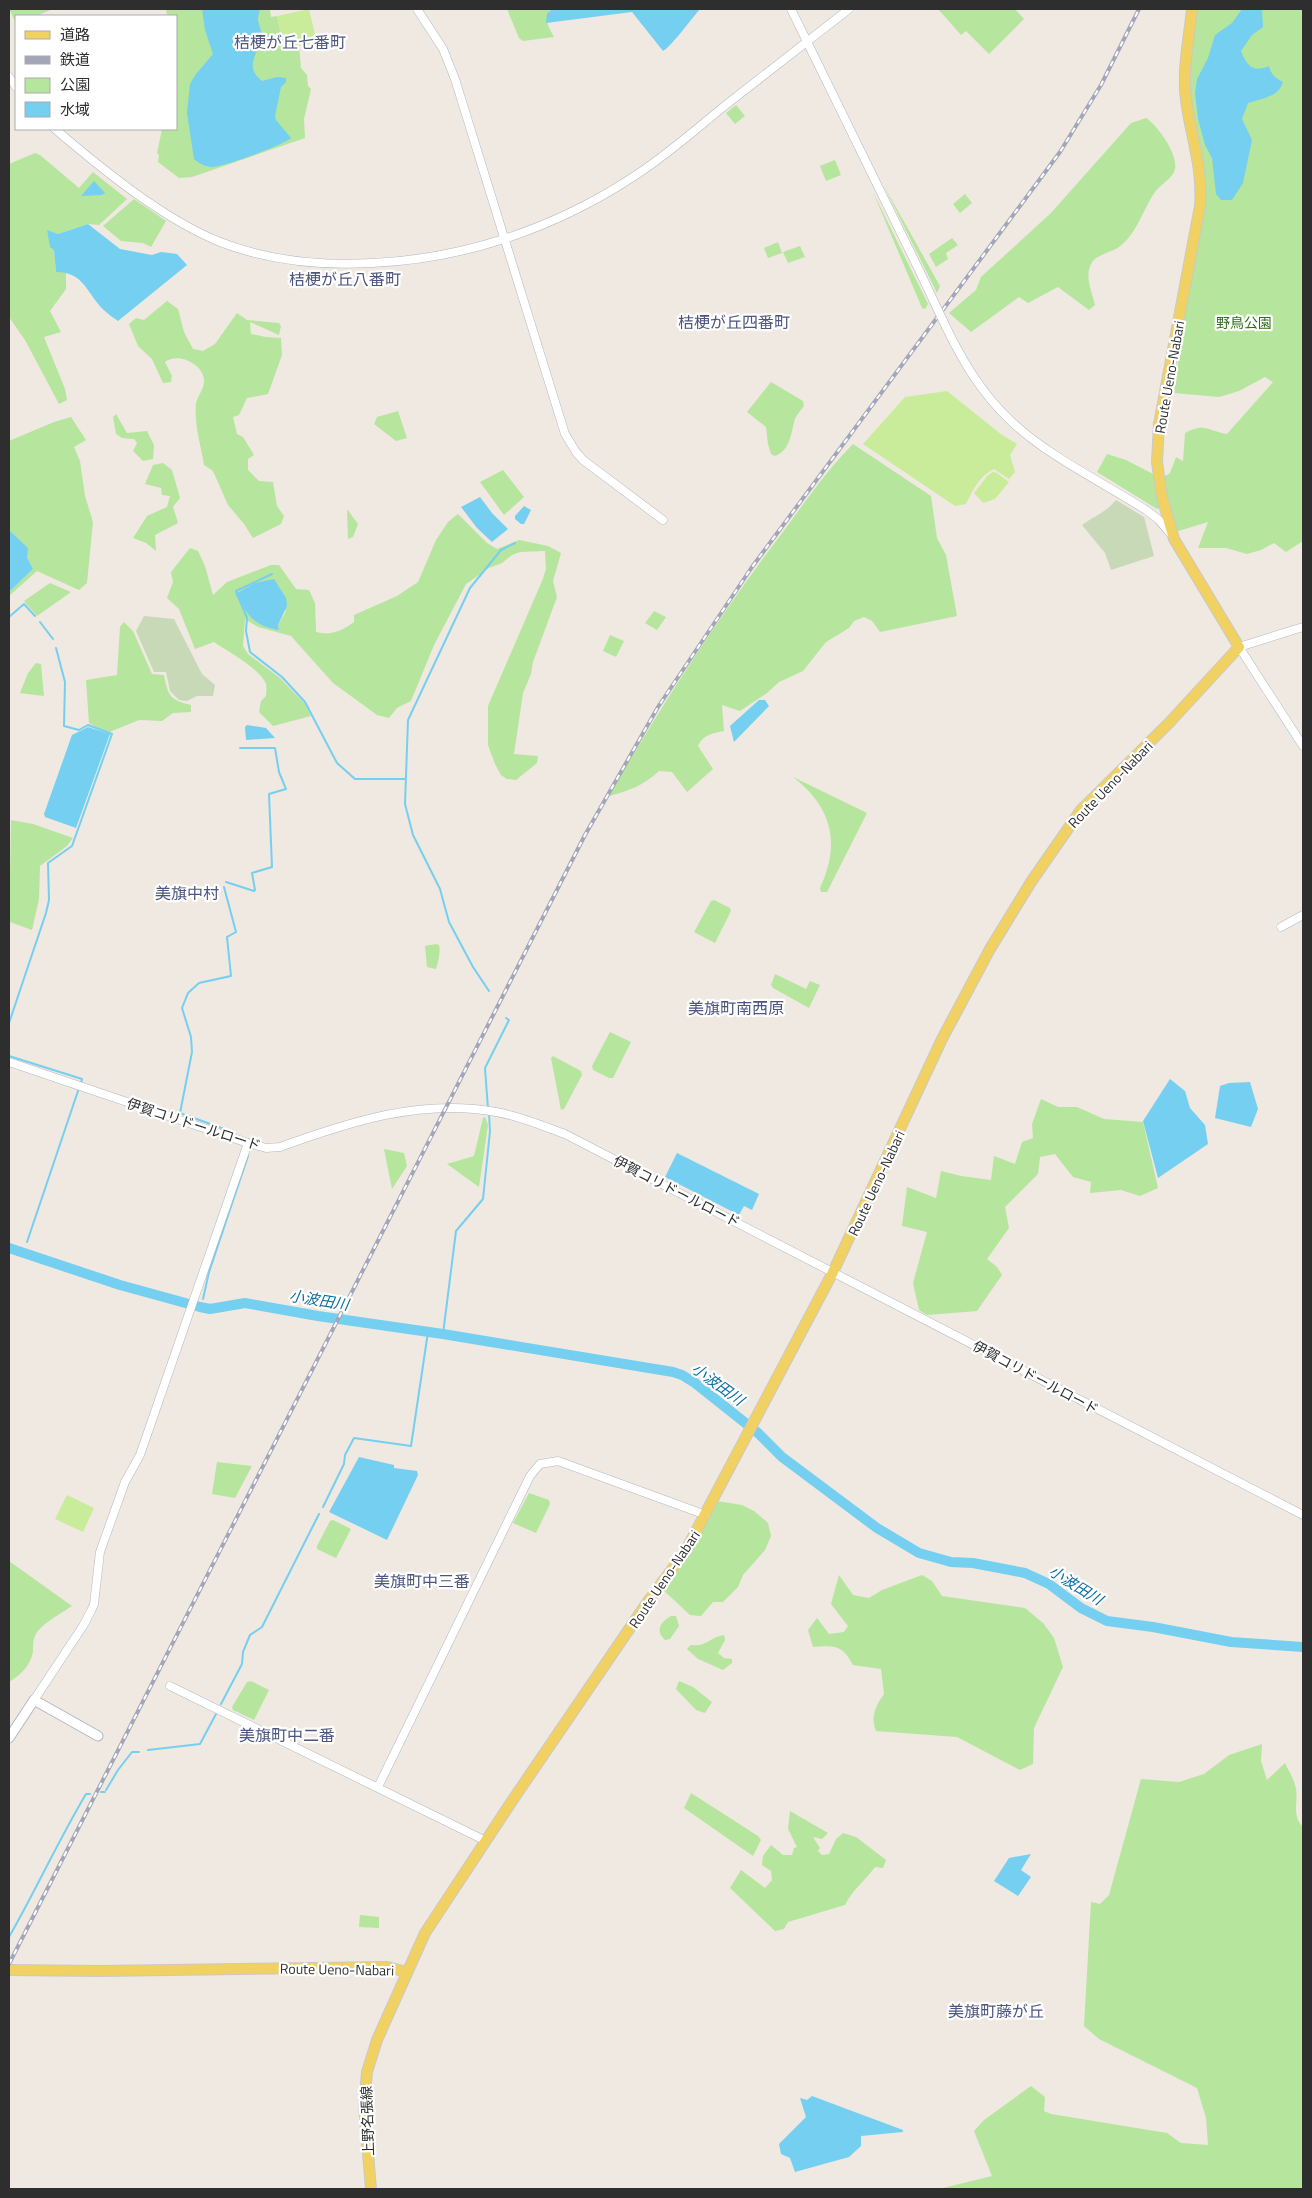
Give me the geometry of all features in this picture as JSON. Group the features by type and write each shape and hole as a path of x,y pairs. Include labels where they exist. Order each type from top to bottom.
{"main road":[{"name":"Route Ueno-Nabari","path":"9,1970 100,1971 387,1967 407,1972 425,1933 649,1600 685,1552 833,1272 942,1039 990,949 1031,882 1081,810 1169,723 1239,647 1174,539 1162,497 1157,449 1159,424 1200,206 1200,170 1187,107 1185,85 1192,9"},
{"path":"9,1738 34,1700 98,1736"},
{"name":"上野名張線","path":"371,2189 364,2105 367,2072 377,2040 407,1972"}],"street":[{"path":"416,9 434,34 447,58 561,420 572,446 583,460 663,520"},
{"path":"791,9 970,373 988,397 1011,422 1055,454 1158,519 1174,539"},
{"path":"56,130 88,156 178,221 219,242 257,254 320,264 387,262 463,251 505,239 569,214 635,176 848,9"},
{"path":"1303,628 1239,647 1303,746"},
{"path":"1281,927 1303,915"},
{"name":"伊賀コリドールロード","path":"9,1062 248,1144 266,1148 280,1147 365,1119 406,1110 438,1107 489,1110 565,1134 1303,1515"},
{"path":"34,1700 80,1632 91,1611 95,1597 98,1559 102,1544 125,1482 140,1455 248,1144"},
{"path":"378,1787 530,1476 540,1464 558,1461 706,1515"},
{"path":"170,1686 486,1841"}],"green space":[{"path":"9,9 53,9 38,15 15,15 15,21"},
{"path":"166,9 270,9 271,17 277,16 284,48 299,46 301,68 307,75 308,86 311,89 304,119 305,138 192,177 179,178 158,162 159,155 157,153 162,130 178,130 178,15 167,15"},
{"path":"309,9 317,43 284,48 277,16"},
{"path":"507,9 552,9 547,19 548,26 554,37 523,41 519,38"},
{"path":"938,9 1015,9 1024,19 989,54 966,31 961,35"},
{"name":"野鳥公園","path":"1196,9 1303,9 1303,541 1286,552 1274,543 1261,550 1247,554 1226,548 1198,548 1208,522 1175,532 1162,478 1170,473 1176,457 1183,461 1185,433 1197,428 1206,428 1227,434 1273,382 1265,377 1239,391 1219,397 1174,393 1203,170 1191,111 1188,77"},
{"path":"736,105 745,116 735,124 726,113"},
{"path":"1146,118 1156,127 1170,148 1175,169 1172,175 1155,192 1131,235 1125,242 1093,261 1090,266 1088,277 1095,305 1089,310 1058,287 1028,303 1019,297 971,332 949,313 976,290 981,277 1051,213 1131,123"},
{"path":"35,153 40,155 79,188 93,172 127,199 99,225 88,224 58,234 47,231 54,250 56,272 66,272 66,289 50,311 61,332 44,337 65,389 67,400 59,404 25,340 9,317 9,164"},
{"path":"835,160 841,175 826,181 820,166"},
{"path":"884,186 940,286 937,293"},
{"path":"873,192 928,304 925,309 922,308"},
{"path":"965,194 972,203 960,213 953,204"},
{"path":"134,199 166,221 151,247 143,243 121,241 103,226"},
{"path":"952,238 958,245 946,253 948,259 936,267 929,254"},
{"path":"778,242 782,253 768,258 764,248"},
{"path":"800,246 805,257 788,263 783,252"},
{"path":"167,301 178,309 184,332 193,349 203,351 215,344 237,313 247,320 279,323 281,326 279,335 250,322 251,334 281,338 282,355 268,394 247,398 239,415 233,417 237,434 243,437 254,455 248,459 248,470 259,481 273,482 277,506 284,516 281,524 253,538 228,505 213,471 204,465 196,412 196,404 204,383 202,373 199,368 188,361 176,358 170,359 165,362 172,376 171,382 163,383 152,359 138,346 129,324 136,318 144,320"},
{"path":"771,382 803,401 804,406 795,419 787,445 784,450 775,456 771,454 766,427 747,412"},
{"path":"947,391 1002,435 1017,444 1010,455 1015,472 1009,479 994,469 980,479 966,504 955,506 863,444 905,397"},
{"path":"398,411 407,438 396,441 374,424 377,417"},
{"path":"116,414 127,433 147,431 154,445 153,459 143,461 133,451 137,443 134,439 122,438 116,434 113,417"},
{"path":"71,417 86,440 74,447 80,461 85,496 93,522 87,583 79,590 37,571 9,596 9,592 33,569 27,557 27,548 9,530 9,441"},
{"path":"853,444 931,496 937,538 946,555 957,616 880,632 872,621 864,617 854,621 849,628 826,642 803,671 779,682 767,693 740,711 722,705 724,731 708,735 702,739 698,746 713,769 687,792 672,772 659,771 636,787 609,796 669,696 734,599 815,489"},
{"path":"1107,454 1126,460 1155,475 1161,507 1157,509 1097,472"},
{"path":"163,463 172,470 180,498 173,507 178,523 155,535 156,551 146,543 133,538 147,516 167,507 170,496 162,495 161,488 145,484 153,465"},
{"path":"503,470 524,497 504,515 480,482"},
{"path":"993,472 1009,482 995,499 983,503 974,493 988,475"},
{"path":"1116,500 1144,517 1154,556 1111,570 1105,553 1082,525 1104,511"},
{"path":"347,509 358,524 353,537 348,539"},
{"path":"458,514 487,543 497,549 519,540 548,546 561,553 553,581 557,597 523,693 514,754 538,756 537,763 516,780 507,779 501,775 495,764 488,745 488,706 542,581 546,569 545,551 520,552 512,555 466,584 434,645 411,701 397,708 389,718 377,715 333,683 291,636 258,627 245,619 243,646 248,654 280,678 305,704 311,716 273,726 259,712 261,701 266,696 266,684 263,678 251,666 214,642 195,649 179,609 167,598 173,582 171,572 190,548 198,551 205,566 213,595 227,582 271,565 279,565 296,589 309,590 315,603 316,632 336,632 354,622 354,615 397,596 418,582 436,540 448,522","holes":["255,583 286,611 278,625 279,630 235,594"]},
{"path":"50,583 71,592 37,616 24,601"},
{"path":"654,611 666,617 657,630 645,623"},
{"path":"144,616 174,619 202,674 215,685 213,696 197,696 187,701 179,700 170,691 166,672 154,672 136,631"},
{"path":"124,622 133,631 152,674 164,675 171,696 178,701 191,705 191,712 173,713 162,721 139,720 107,733 89,723 86,680 117,675 120,627"},
{"path":"610,635 624,641 616,657 603,651"},
{"path":"36,663 41,664 44,696 20,693 28,673"},
{"path":"793,777 867,813 827,892 821,892 820,888 830,856 831,841 829,827 817,801"},
{"path":"11,820 33,824 73,838 67,846 40,866 39,899 32,930 10,922 9,929"},
{"path":"714,900 730,908 731,911 715,943 694,932 711,901"},
{"path":"439,945 440,951 436,969 427,967 425,946"},
{"path":"775,974 806,989 810,981 820,985 809,1008 773,988 771,985"},
{"path":"610,1032 631,1042 613,1078 593,1070 592,1066"},
{"path":"553,1056 581,1071 582,1075 564,1109 561,1110 551,1058"},
{"path":"1041,1099 1058,1107 1077,1107 1104,1119 1143,1122 1158,1188 1140,1196 1121,1190 1090,1193 1091,1182 1073,1177 1055,1154 1040,1157 1038,1174 1005,1207 1009,1228 987,1259 997,1267 1002,1275 977,1311 927,1315 919,1310 913,1283 927,1232 902,1226 907,1187 936,1198 941,1171 991,1180 994,1156 1015,1164 1022,1142 1033,1138 1032,1124"},
{"path":"485,1117 488,1125 479,1187 447,1164 474,1156 483,1118"},
{"path":"384,1149 404,1153 407,1166 392,1189"},
{"path":"217,1462 252,1466 235,1498 212,1494"},
{"path":"529,1493 549,1500 550,1504 536,1533 513,1523"},
{"path":"67,1495 94,1508 83,1532 55,1519"},
{"path":"717,1501 742,1505 754,1511 768,1523 771,1536 765,1550 743,1575 738,1587 723,1602 713,1602 701,1616 690,1615 660,1587"},
{"path":"333,1520 351,1529 336,1558 317,1549 330,1521"},
{"path":"9,1561 72,1606 37,1632 30,1662 21,1673 9,1682"},
{"path":"839,1575 853,1595 869,1598 882,1590 922,1575 932,1581 942,1596 1025,1608 1043,1623 1054,1638 1063,1667 1034,1728 1033,1764 1020,1770 957,1737 876,1731 874,1726 875,1711 884,1694 881,1669 853,1665 845,1653 837,1648 827,1646 813,1647 808,1630 817,1618 829,1634 844,1632 848,1626 831,1604"},
{"path":"671,1616 676,1616 679,1626 670,1639 665,1640 660,1633 660,1627"},
{"path":"724,1635 725,1640 718,1653 724,1658 732,1659 732,1663 723,1670 698,1659 687,1649 691,1645 701,1645"},
{"path":"251,1681 269,1690 254,1720 233,1710 232,1707 247,1682"},
{"path":"679,1681 693,1687 712,1702 705,1713 696,1710 676,1689"},
{"path":"1262,1744 1261,1761 1267,1780 1285,1763 1292,1776 1296,1790 1297,1817 1303,1827 1303,2189 939,2189 992,2176 974,2131 984,2120 1031,2086 1045,2097 1044,2111 1051,2114 1167,2133 1181,2143 1208,2145 1206,2118 1197,2088 1099,2039 1084,2026 1091,1902 1100,1904 1109,1895 1141,1779 1179,1782 1204,1774 1229,1755"},
{"path":"691,1793 758,1836 761,1840 753,1856 684,1808"},
{"path":"790,1811 828,1833 822,1839 813,1837 820,1848 818,1851 822,1855 829,1854 836,1839 843,1833 856,1837 886,1860 883,1868 875,1867 845,1905 788,1922 784,1929 775,1931 730,1888 741,1870 765,1888 772,1880 771,1871 762,1865 763,1856 771,1845 783,1855 792,1855 794,1848 797,1847 788,1829"},
{"path":"360,1915 379,1917 379,1928 359,1927"}],"water":[{"path":"202,9 260,9 258,20 261,36 253,61 254,71 262,81 277,77 286,78 286,82 281,87 275,116 276,120 291,138 253,155 212,167 194,159 187,113 190,84 213,54 205,30"},
{"path":"552,9 700,9 663,51 632,12 546,23 547,14"},
{"path":"1242,9 1262,9 1263,27 1252,35 1241,51 1246,61 1251,67 1259,69 1269,66 1274,76 1283,82 1274,94 1248,103 1242,119 1252,140 1243,183 1232,200 1221,200 1216,194 1212,158 1205,145 1198,119 1195,93 1197,79 1208,58 1215,35 1232,23"},
{"path":"94,181 105,193 102,195 81,196"},
{"path":"88,224 120,249 152,255 161,252 177,254 187,265 118,321 99,305 80,280 66,273 56,272 54,250 50,247 47,230 58,234"},
{"path":"480,497 492,513 508,529 492,542 477,528 461,507"},
{"path":"524,506 531,510 524,524 521,524 515,519 515,516"},
{"path":"9,530 28,548 27,557 33,569 9,592"},
{"path":"274,579 286,598 287,606 278,625 279,630 263,626 252,618 235,594 255,583"},
{"path":"759,700 765,700 769,706 734,742 730,726"},
{"path":"247,725 266,728 275,738 246,740 245,727"},
{"path":"88,727 110,734 76,828 45,817 44,814 72,735"},
{"path":"1170,1079 1185,1091 1190,1108 1205,1125 1208,1144 1158,1178 1143,1121"},
{"path":"1250,1082 1258,1109 1251,1127 1215,1118 1220,1086 1229,1083"},
{"path":"677,1153 759,1194 752,1210 744,1206 739,1215 665,1177"},
{"path":"359,1457 394,1465 394,1468 417,1471 418,1475 387,1540 329,1512"},
{"path":"1031,1854 1021,1870 1031,1877 1018,1896 994,1881 1009,1858"},
{"path":"812,2096 903,2130 903,2132 861,2136 861,2146 849,2157 795,2172 790,2158 781,2154 779,2144 806,2117 800,2098 807,2100"}],"waterway":[{"path":"489,991 473,967 449,922 440,889 413,835 405,804 408,720 470,588 501,550 515,543"},
{"path":"272,574 236,591 247,618 246,631 250,652 282,677 305,702 337,763 355,779 406,779"},
{"path":"9,617 24,604 35,616"},
{"path":"40,622 53,639"},
{"path":"9,1023 46,913 49,900 48,863 72,846 112,734 88,725 79,730 64,726 65,682 56,648"},
{"path":"226,882 254,891 252,873 272,867 269,794 286,789 279,772 275,748 240,748"},
{"path":"224,887 236,932 227,937 231,976 199,983 188,993 182,1008 191,1037 192,1052 180,1113 227,1130"},
{"path":"488,1109 485,1068 509,1020 506,1018"},
{"path":"9,1056 82,1079 81,1083"},
{"path":"27,1242 78,1091"},
{"path":"443,1334 456,1231 483,1199 490,1131 489,1114"},
{"path":"203,1299 209,1272 248,1156"},
{"name":"小波田川","path":"9,1248 120,1285 210,1309 245,1303 673,1372 695,1383 758,1433 782,1457 877,1528 919,1553 951,1562 973,1563 1025,1573 1049,1584 1081,1608 1107,1621 1153,1627 1231,1642 1303,1647"},
{"path":"323,1507 344,1464 345,1455 354,1438 411,1446 428,1332"},
{"path":"221,1704 242,1664 243,1652 250,1635 262,1627 319,1514"},
{"path":"148,1750 200,1744 216,1714"},
{"path":"106,1790 132,1752 139,1752"},
{"path":"9,1937 86,1794 90,1794"}],"railway":[{"path":"9,1964 585,835 658,707 752,567 1060,152 1101,85 1139,9"}],"district":[{"name":"桔梗が丘七番町","path":"290,42"},
{"name":"桔梗が丘八番町","path":"345,279"},
{"name":"桔梗が丘四番町","path":"734,322"},
{"name":"美旗中村","path":"187,893"},
{"name":"美旗町南西原","path":"736,1008"},
{"name":"美旗町中三番","path":"422,1581"},
{"name":"美旗町中二番","path":"287,1735"},
{"name":"美旗町藤が丘","path":"996,2011"}]}
